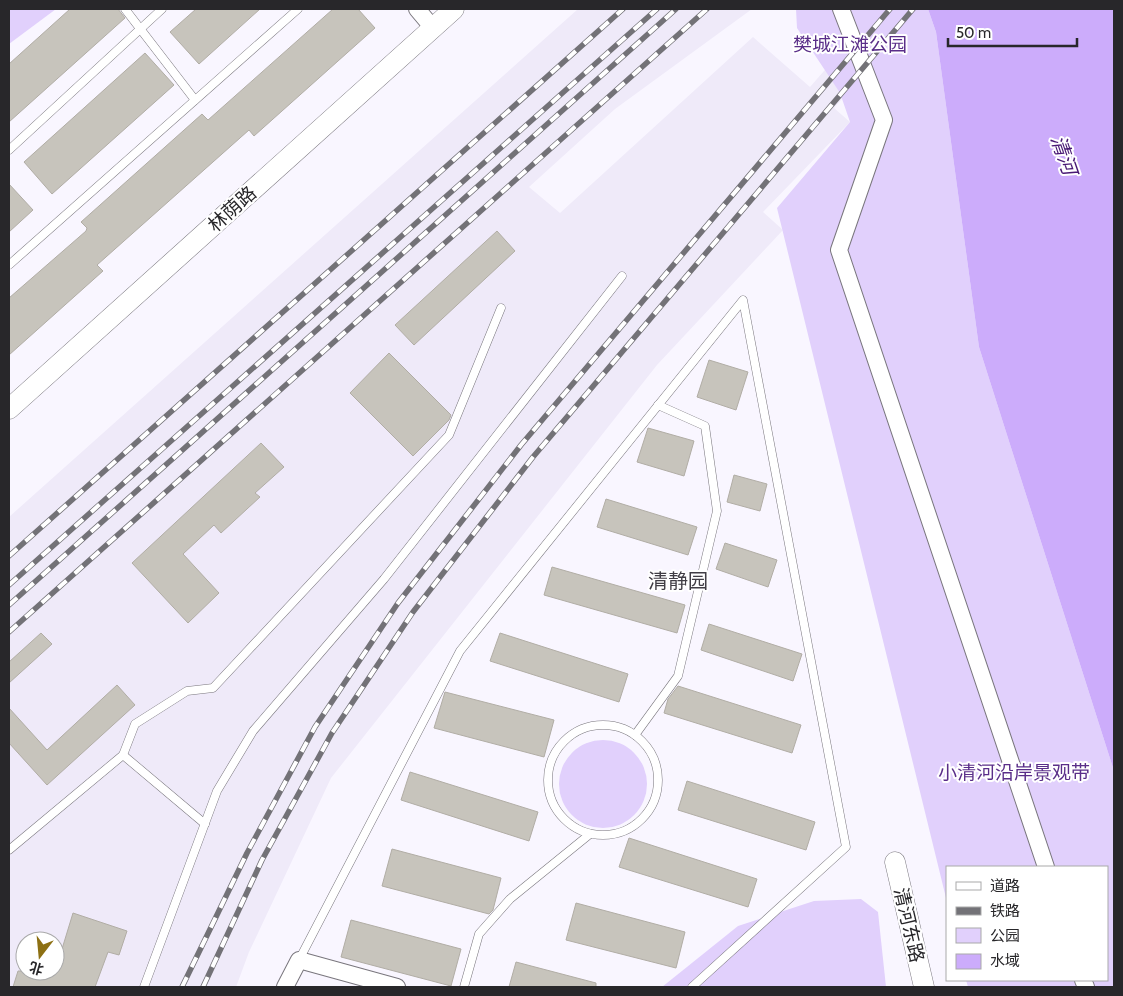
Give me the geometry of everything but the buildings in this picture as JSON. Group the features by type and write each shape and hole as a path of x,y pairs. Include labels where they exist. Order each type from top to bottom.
{"street":[{"path":"418,9 433,28"},
{"name":"林荫路","path":"9,409 454,9"},
{"path":"841,9 884,120 839,250 1046,866"},
{"name":"清河东路","path":"895,862 924,987"},
{"path":"285,987 300,960 397,987"}],"lane":[{"path":"125,9 195,100"},
{"path":"9,150 162,9"},
{"path":"9,265 298,9"},
{"path":"144,987 217,791 253,731 384,579 622,276"},
{"path":"300,960 460,651 743,300 846,847 692,987"},
{"path":"9,850 124,755 135,724 186,691 213,688 449,435 500,308"},
{"path":"635,735 678,676 717,511 705,426 658,405"},
{"path":"600,725 617,727 635,735 648,749 657,766 659,785 654,804 643,819 627,830 609,835 590,834 574,827 560,816 552,801 548,784 550,767 556,751 568,738 583,729 600,725"},
{"path":"124,755 205,824"},
{"path":"464,987 479,934 510,899 590,834"}],"shaded area":[{"path":"578,9 752,9 615,109 529,187 560,213 753,37 810,87 878,9 920,9 834,108 850,122 763,212 783,230 657,365 331,778 249,952 236,987 9,987 9,517"}],"green space":[{"path":"9,9 56,9 9,44"},
{"name":"小清河沿岸景观带","path":"796,9 928,9 936,32 979,347 1114,771 1114,987 968,987 966,981 1108,981 1108,866 946,866 946,898 777,208 850,122 840,93 797,28"},
{"path":"594,740 612,740 628,747 640,759 647,775 647,793 640,809 628,821 612,828 594,828 578,821 566,809 559,793 559,775 566,759 578,747"},
{"path":"861,899 878,912 886,987 662,987 738,926 814,901"}],"water":[{"name":"清河","path":"928,9 1114,9 1114,771 979,347 936,32"}],"railway":[{"path":"9,556 623,9"},
{"path":"9,585 657,9"},
{"path":"9,605 676,9"},
{"path":"9,632 707,9"},
{"path":"182,987 247,853 315,727 398,603 521,445 890,9"},
{"path":"203,987 262,860 332,733 413,612 533,457 913,9"}],"district":[{"name":"清静园","path":"678,581"}],"park label":[{"name":"樊城江滩公园","path":"850,44"}]}
